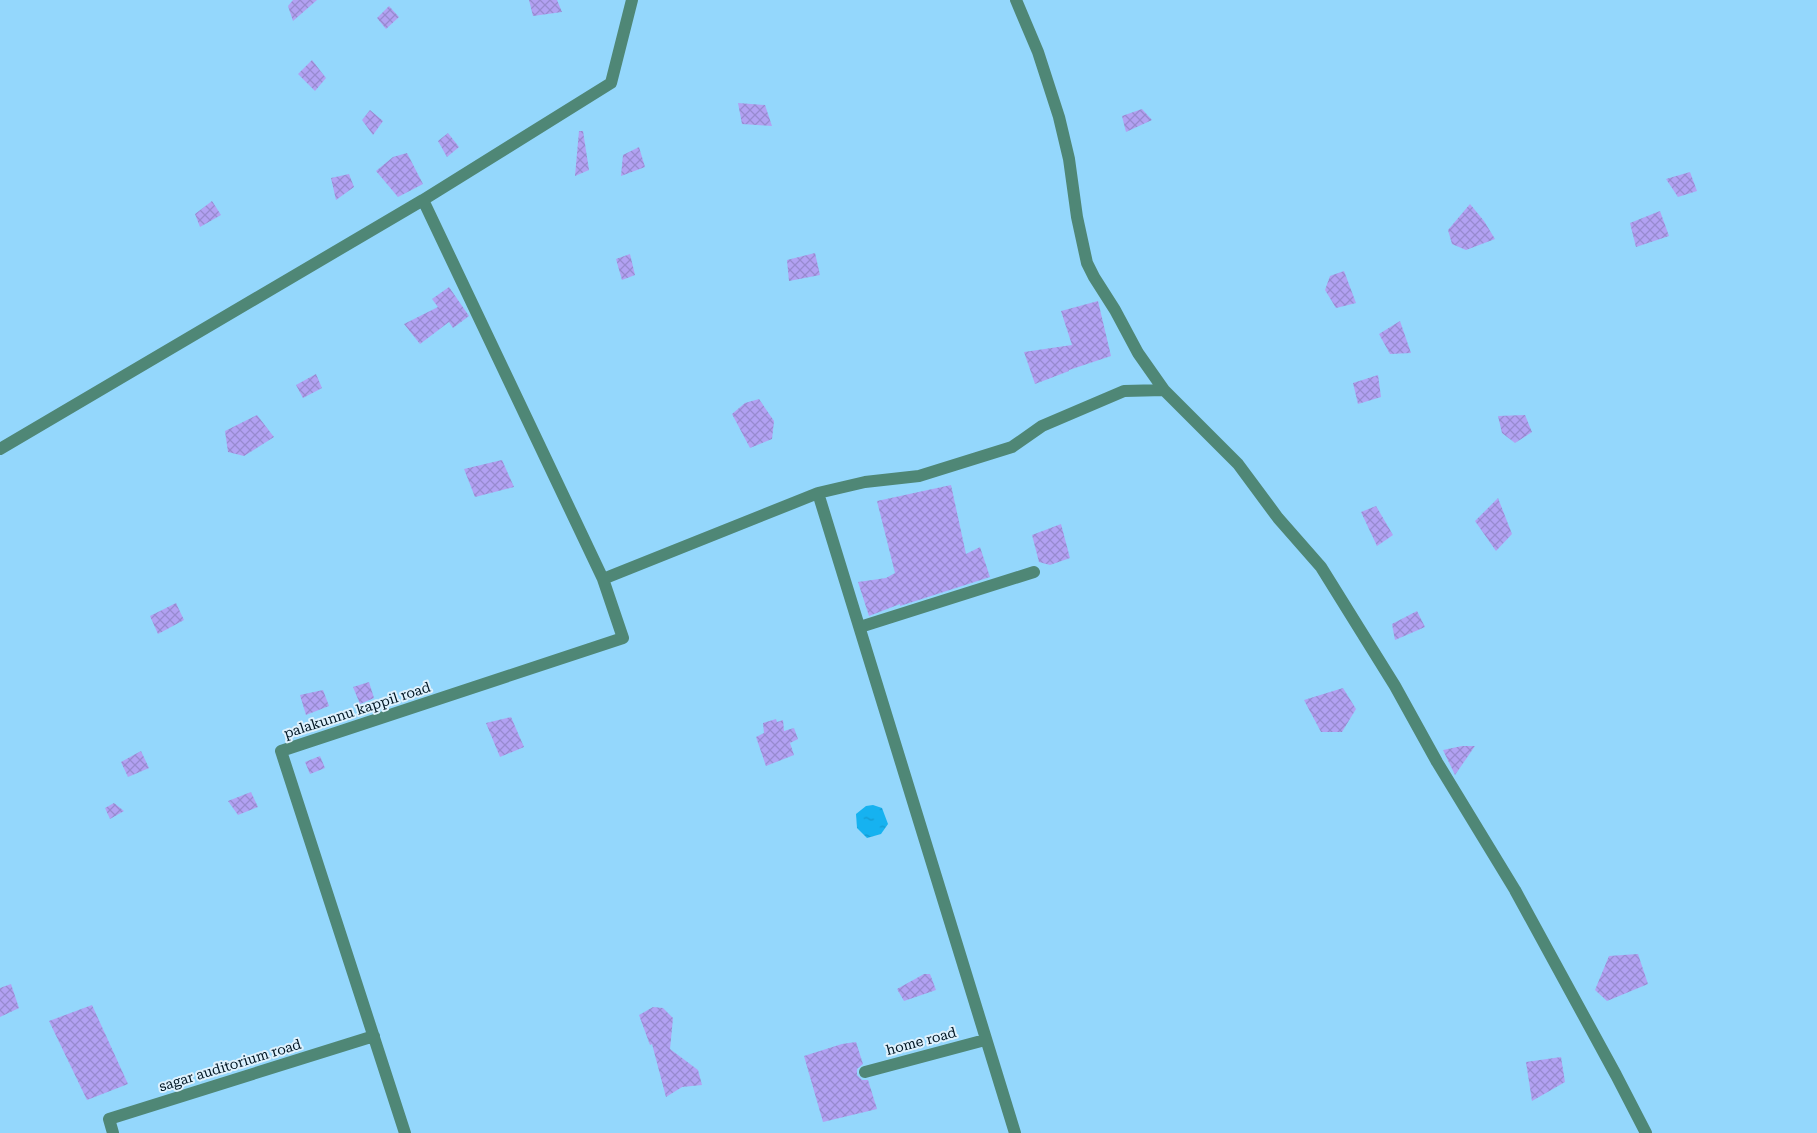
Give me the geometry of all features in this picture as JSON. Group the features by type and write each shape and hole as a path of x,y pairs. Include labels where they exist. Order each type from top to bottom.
{"street":[{"path":"0,449 422,200 611,83 632,0"},
{"path":"1016,0 1038,52 1070,159 1077,217 1087,263 1138,352 1164,390 1238,464 1278,518 1321,567 1395,686 1437,762 1515,890 1646,1133"},
{"path":"422,200 603,579 818,493 866,482 919,476 1012,448 1042,426 1124,391 1164,390"},
{"path":"818,493 1015,1133"},
{"path":"860,627 1034,572"},
{"name":"palakunnu kappil road","path":"406,1133 281,751 623,638 603,579"},
{"name":"sagar auditorium road","path":"113,1133 109,1119 374,1036"},
{"name":"home road","path":"865,1072 985,1040"}],"water":[{"path":"873,805 882,808 888,824 881,834 867,838 857,828 856,814 866,806"}],"building":[{"path":"293,0 317,0 293,21 288,6"},
{"path":"529,0 557,0 562,12 533,16"},
{"path":"389,6 399,17 386,29 377,18"},
{"path":"312,60 326,78 315,91 298,74"},
{"path":"738,103 765,105 772,126 742,124"},
{"path":"1142,109 1152,120 1126,132 1122,116"},
{"path":"370,110 383,121 373,135 362,120"},
{"path":"579,131 583,131 589,170 575,176"},
{"path":"448,133 459,147 447,157 438,141"},
{"path":"639,147 645,167 621,176 623,155"},
{"path":"407,153 423,184 398,197 376,171 393,157"},
{"path":"1690,172 1697,191 1678,197 1666,179"},
{"path":"349,174 354,187 336,200 331,178"},
{"path":"212,201 221,215 200,227 195,214"},
{"path":"1470,204 1484,221 1495,239 1466,250 1452,244 1448,230"},
{"path":"1660,211 1669,236 1636,247 1630,223"},
{"path":"815,253 820,275 789,281 787,260"},
{"path":"630,254 635,275 622,280 616,259"},
{"path":"1344,271 1356,303 1336,308 1325,290 1330,276"},
{"path":"449,287 469,316 453,328 449,322 420,344 404,324 438,307 432,299"},
{"path":"1098,301 1111,356 1035,384 1024,352 1072,345 1061,311"},
{"path":"1400,321 1411,353 1390,354 1379,334"},
{"path":"316,374 322,388 303,398 296,385"},
{"path":"1378,375 1381,397 1358,404 1353,383"},
{"path":"759,399 774,421 772,439 750,448 732,414 745,403"},
{"path":"257,415 274,437 244,456 228,452 225,431"},
{"path":"1525,415 1532,432 1515,443 1502,433 1498,416"},
{"path":"502,460 514,487 475,497 464,469"},
{"path":"951,485 966,554 980,547 990,577 900,606 900,604 869,616 858,582 886,578 895,573 877,501"},
{"path":"1498,498 1512,534 1496,551 1475,521"},
{"path":"1376,506 1393,535 1377,546 1361,512"},
{"path":"1061,524 1070,558 1050,565 1039,562 1032,535"},
{"path":"176,603 184,620 158,634 150,616"},
{"path":"1417,611 1425,627 1395,640 1392,624"},
{"path":"369,682 374,698 360,704 353,687"},
{"path":"1343,688 1356,709 1342,732 1321,732 1304,700"},
{"path":"323,690 329,706 306,715 300,695"},
{"path":"511,717 524,747 500,757 486,723"},
{"path":"776,719 777,722 783,720 784,731 794,728 798,739 790,743 794,755 766,766 756,737 764,733 763,723"},
{"path":"1462,746 1475,746 1455,775 1443,750"},
{"path":"141,751 149,768 128,777 121,762"},
{"path":"320,756 325,768 310,774 305,762"},
{"path":"251,792 258,807 238,815 228,801"},
{"path":"114,803 124,811 110,819 105,808"},
{"path":"1638,954 1648,984 1607,1001 1595,990 1609,956"},
{"path":"924,974 930,974 936,990 904,1001 897,989"},
{"path":"11,984 19,1008 0,1017 0,988"},
{"path":"92,1005 128,1084 87,1100 49,1021"},
{"path":"653,1007 663,1008 673,1018 670,1049 698,1070 702,1085 682,1087 666,1097 652,1044 650,1045 639,1015"},
{"path":"856,1042 863,1064 857,1069 857,1075 862,1080 868,1080 877,1109 823,1122 804,1056 842,1044"},
{"path":"1561,1057 1565,1082 1532,1101 1526,1062"}]}
